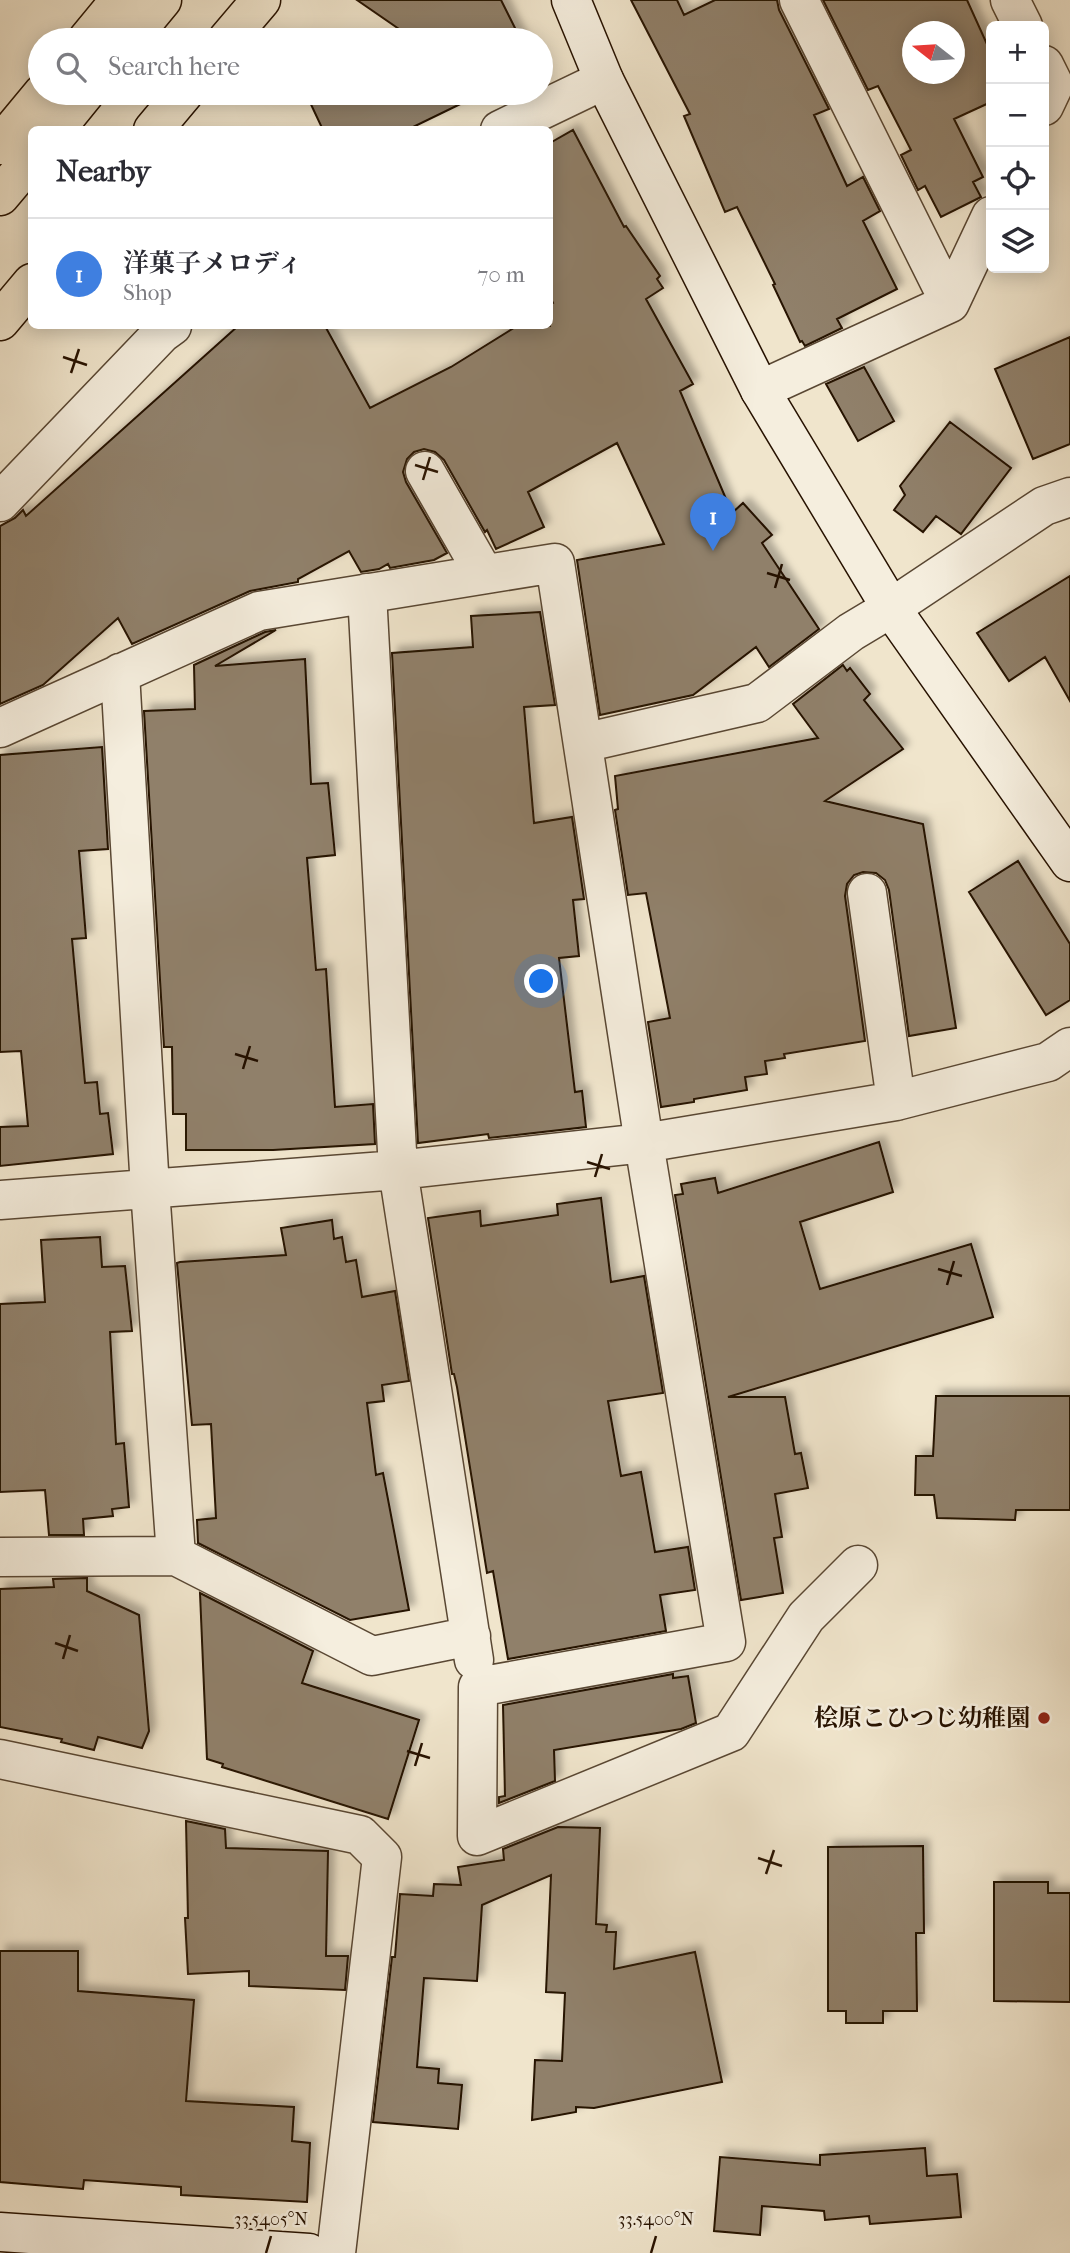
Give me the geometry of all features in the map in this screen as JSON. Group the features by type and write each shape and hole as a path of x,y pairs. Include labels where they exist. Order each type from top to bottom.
{"highway":[{"path":"96,28 120,0"},
{"path":"139,28 162,0"},
{"path":"238,28 261,0"},
{"path":"243,28 267,0"},
{"path":"0,145 33,105"},
{"path":"58,126 75,105"},
{"path":"156,126 174,105"},
{"path":"162,126 180,105"},
{"path":"0,196 28,163"},
{"path":"0,313 28,280"},
{"path":"0,321 28,288"}],"street":[{"path":"571,0 604,80 760,390 891,608 1070,862"},
{"path":"799,0 950,303"},
{"path":"1010,0 1020,21"},
{"path":"1049,75 1054,85 1049,96"},
{"path":"553,105 604,80"},
{"path":"508,126 552,105"},
{"path":"760,390 950,303 986,227"},
{"path":"0,502 168,329"},
{"path":"425,471 484,574"},
{"path":"583,743 757,704 851,632 1044,506 1070,497"},
{"path":"0,728 259,611 555,563 644,1143 726,1642 478,1686"},
{"path":"366,593 398,1170 478,1686 477,1836 731,1732 806,1617 858,1565"},
{"path":"120,673 150,1189 176,1556"},
{"path":"867,892 897,1101"},
{"path":"0,1200 398,1170 644,1143 897,1101 1048,1062 1070,1047"},
{"path":"0,1557 176,1556 372,1656 471,1636"},
{"path":"0,1759 360,1835 382,1857 335,2253"},
{"path":"0,2232 309,2253"}],"building":[{"path":"357,0 501,0 515,28 398,28"},
{"path":"631,0 677,0 684,15 715,0 777,0 779,10 829,109 814,115 847,186 863,177 880,211 863,221 897,289 837,319 842,328 805,346 800,342 737,207 725,212 684,116 690,114"},
{"path":"823,0 967,0 986,42 986,104 954,119 983,177 973,182 981,197 941,217 925,186 918,190 901,155 911,150 878,86 868,90"},
{"path":"311,105 458,105 415,126 321,126"},
{"path":"573,130 624,227 626,226 660,276 657,279 663,288 646,299 693,384 680,391 732,513 743,503 772,535 762,543 819,629 769,667 756,647 693,695 600,715 577,560 664,544 617,443 528,492 544,527 496,549 444,460 435,452 424,449 414,452 407,459 403,472 406,482 447,553 434,560 390,568 388,564 379,569 361,572 349,551 298,579 298,582 250,591 132,644 118,618 43,685 0,704 0,526 23,510 26,516 235,329 327,329 370,408 451,367 512,329 553,329 553,141"},
{"path":"1070,337 1070,444 1033,459 995,369"},
{"path":"864,367 894,421 858,441 826,384"},
{"path":"950,422 1011,468 961,534 936,516 923,532 894,510 905,495 900,486"},
{"path":"1070,576 1070,701 1045,657 1009,681 977,633"},
{"path":"540,612 555,705 524,707 534,823 572,817 584,899 573,900 579,956 559,958 575,1092 582,1091 586,1127 489,1138 488,1134 418,1143 392,653 473,647 471,616"},
{"path":"276,630 215,666 305,659 311,784 328,783 335,855 307,858 316,970 326,969 335,1107 373,1104 375,1144 273,1150 186,1150 186,1114 173,1114 172,1047 164,1047 144,711 195,709 194,665 265,632"},
{"path":"843,665 847,671 850,668 870,694 864,700 903,749 825,801 923,824 956,1028 909,1036 889,890 885,880 876,873 863,872 854,875 847,884 845,896 865,1041 784,1054 785,1058 765,1061 767,1074 745,1077 747,1090 661,1107 648,1022 670,1018 646,893 628,895 615,810 618,809 615,776 818,738 793,704"},
{"path":"102,747 108,849 79,851 86,938 72,939 85,1083 97,1082 100,1114 108,1113 113,1154 0,1166 0,1127 28,1126 21,1051 0,1052 0,755"},
{"path":"1018,861 1070,944 1070,1000 1046,1015 969,892"},
{"path":"879,1142 893,1192 800,1222 820,1289 971,1244 993,1317 728,1397 785,1397 795,1454 801,1453 808,1488 775,1494 782,1537 774,1538 783,1593 741,1600 675,1195 683,1194 681,1184 715,1178 718,1193"},
{"path":"601,1198 611,1282 644,1276 663,1393 608,1401 621,1476 641,1472 655,1552 688,1547 695,1590 660,1595 666,1631 508,1659 493,1571 487,1573 428,1218 480,1211 481,1226 558,1215 557,1204"},
{"path":"332,1220 334,1239 342,1237 346,1262 356,1260 362,1297 395,1291 409,1381 382,1385 384,1401 367,1403 376,1475 383,1473 409,1610 350,1620 198,1543 197,1520 216,1518 211,1424 192,1425 177,1263 286,1255 281,1228"},
{"path":"100,1237 102,1267 125,1266 132,1331 110,1332 116,1444 124,1443 129,1507 112,1509 113,1516 83,1519 84,1535 49,1535 45,1490 0,1492 0,1304 45,1302 41,1240"},
{"path":"936,1396 1070,1396 1070,1510 1016,1510 1015,1520 937,1518 934,1495 915,1495 916,1456 933,1456"},
{"path":"87,1578 87,1591 139,1615 149,1731 142,1748 98,1737 94,1750 61,1742 62,1739 0,1727 0,1589 54,1587 53,1579"},
{"path":"200,1593 313,1651 302,1683 419,1720 388,1819 222,1767 223,1764 207,1759"},
{"path":"673,1674 673,1678 688,1676 696,1723 681,1729 554,1750 555,1781 499,1803 499,1797 505,1796 503,1705"},
{"path":"186,1821 225,1829 226,1848 328,1851 326,1956 348,1956 345,1990 249,1986 249,1971 188,1974 185,1918 188,1918"},
{"path":"558,1827 600,1828 596,1924 607,1925 606,1932 616,1932 614,1969 695,1952 722,2082 594,2108 576,2107 576,2112 532,2120 535,2060 562,2061 565,1993 546,1992 551,1875 482,1905 477,1981 424,1978 417,2067 439,2069 438,2083 462,2085 458,2129 373,2122 392,1957 395,1957 400,1894 433,1896 434,1884 461,1885 458,1867 504,1860 503,1849"},
{"path":"923,1846 924,1933 916,1933 917,2011 883,2011 883,2023 846,2023 846,2011 828,2011 828,1847"},
{"path":"994,1882 1048,1882 1048,1893 1070,1893 1070,2002 994,2001"},
{"path":"0,1951 78,1951 78,1991 194,2000 186,2101 294,2107 292,2141 310,2143 307,2202 181,2195 181,2187 84,2180 83,2189 0,2182"},
{"path":"925,2148 927,2176 957,2174 961,2217 870,2224 869,2216 825,2220 824,2211 762,2206 760,2235 714,2231 720,2157 820,2165 820,2155"}],"place":[{"name":"洋菓子メロディ","path":"713,551"},
{"name":"桧原こひつじ幼稚園","path":"1044,1718"}]}
